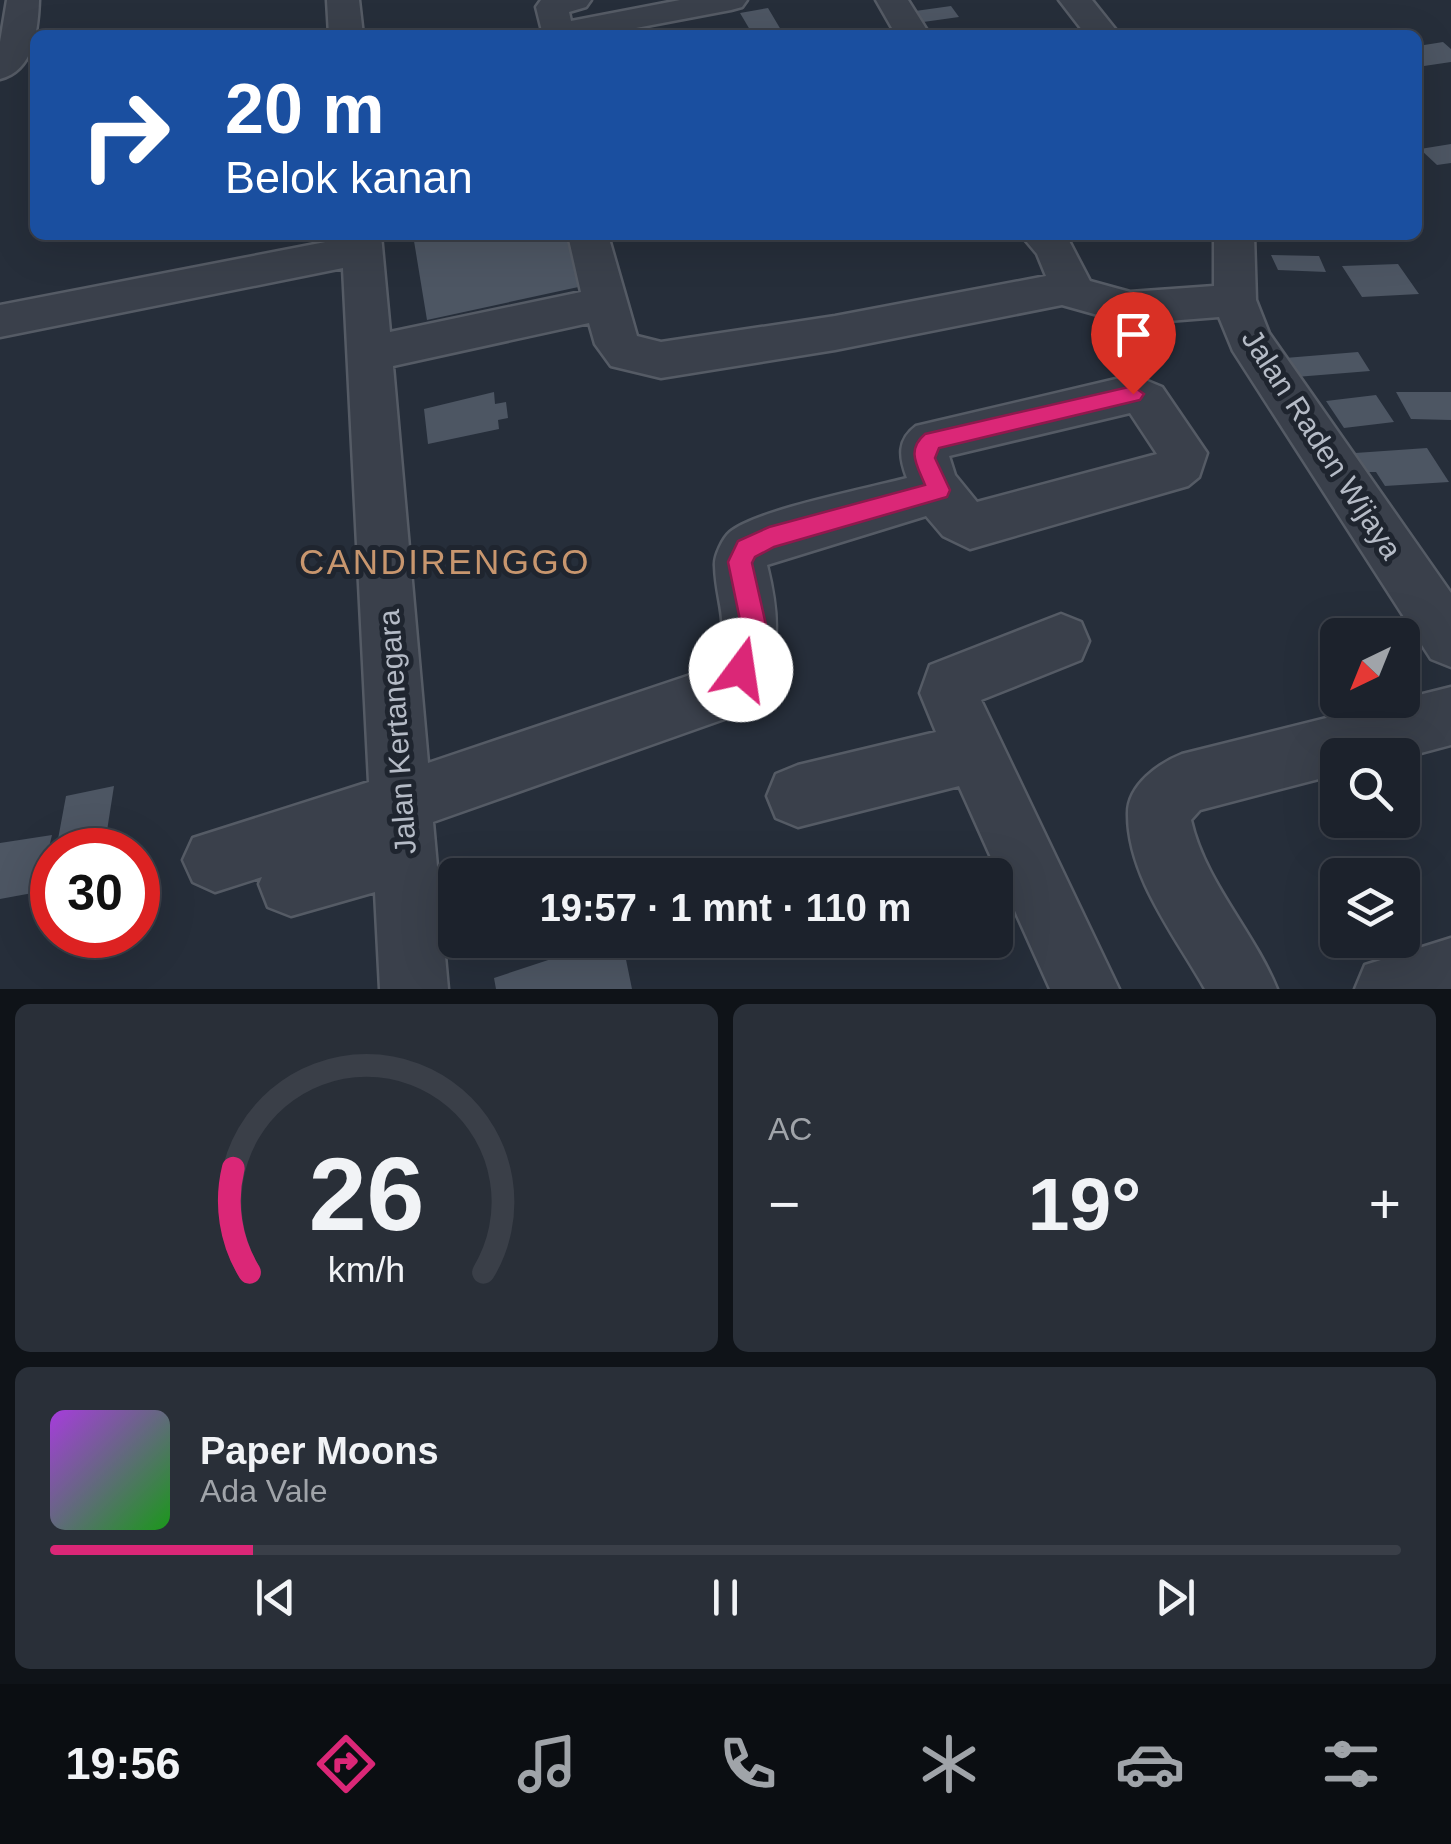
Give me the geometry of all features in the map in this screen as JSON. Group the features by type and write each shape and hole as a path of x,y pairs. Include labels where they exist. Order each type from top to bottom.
{"street":[{"path":"0,69 10,61 22,22 22,0"},
{"path":"343,0 346,30"},
{"path":"578,22 731,0"},
{"path":"892,0 910,30"},
{"path":"1075,0 1099,30"},
{"path":"589,240 617,344 627,354 661,360 836,333 1062,289 1130,308 1235,300"},
{"path":"1046,240 1054,247 1073,291"},
{"name":"Jalan Raden Wijaya","path":"1234,240 1235,300 1249,339 1451,640"},
{"path":"0,321 361,242"},
{"name":"Jalan Kertanegara","path":"361,242 372,353 414,989"},
{"path":"372,353 605,303"},
{"path":"1133,394 1146,400 1183,453 1182,462 1171,471 980,525 960,520 939,490 924,458 924,448 933,440 1133,394"},
{"path":"292,884 403,827 726,691 741,670 754,625 740,562 747,549 769,538 939,490"},
{"path":"1061,642 950,684 949,693 1085,989"},
{"path":"1242,989 1169,862 1158,811 1182,784 1451,716"},
{"path":"798,796 974,752"},
{"path":"215,860 403,827"},
{"path":"1388,989 1451,972"}],"building":[{"path":"951,6 959,17 909,24 901,13"},
{"path":"768,8 781,30 750,30 740,13"},
{"path":"1443,42 1451,49 1451,62 1424,66 1422,45"},
{"path":"1451,144 1451,163 1437,165 1422,149"},
{"path":"414,240 569,240 583,286 427,320"},
{"path":"1271,255 1319,256 1326,272 1278,270"},
{"path":"1398,264 1419,294 1362,297 1342,266"},
{"path":"1358,352 1370,371 1296,377 1285,358"},
{"path":"494,392 495,404 506,402 508,418 498,420 499,429 428,444 424,409"},
{"path":"1396,392 1451,392 1451,420 1411,419"},
{"path":"1376,395 1394,422 1344,428 1326,401"},
{"path":"1427,448 1449,482 1385,486 1376,472 1366,472 1355,453"},
{"path":"114,786 107,828 60,828 66,796"},
{"path":"30,838 30,893 0,899 0,843"},
{"path":"555,958 626,958 632,989 496,989 494,978"}],"district":[{"name":"CANDIRENGGO","path":"445,561"}],"route":[{"path":"741,670 754,625 740,562 747,549 769,538 939,490 924,458 924,448 933,440 1133,394"}]}
